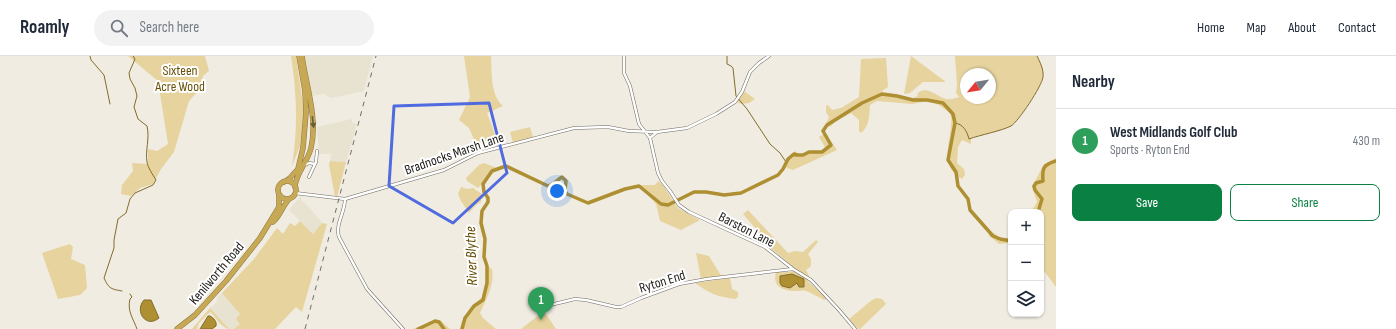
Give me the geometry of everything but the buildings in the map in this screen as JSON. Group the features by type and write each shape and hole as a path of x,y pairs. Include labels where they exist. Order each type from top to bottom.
{"highway":[{"path":"299,56 305,91 306,113 304,136 298,169 278,188 279,196 284,199 290,199 295,193 296,179 310,153 314,126 302,56"},
{"path":"284,182 290,182 295,187"},
{"name":"Kenilworth Road","path":"267,228 279,207 279,196"},
{"name":"Kenilworth Road","path":"177,329 195,315 211,298 267,228 278,217 285,204 290,199"}],"street":[{"path":"624,56 624,73 630,86 639,124 638,131"},
{"path":"645,131 671,131 691,126 720,112 738,98 750,72 769,56"},
{"name":"Barston Lane","path":"639,124 650,138 658,173 679,205 689,212 765,247 793,269 811,280 855,329"},
{"name":"Bradnocks Marsh Lane","path":"295,193 345,199 444,170 478,153 574,128 608,127 645,131"},
{"path":"650,138 657,132"},
{"path":"309,177 317,151"},
{"path":"310,153 309,159 314,164"},
{"path":"304,166 314,164"},
{"path":"345,199 345,205 338,230 339,237 367,289 403,329"},
{"name":"Ryton End","path":"540,309 546,306 575,299 616,307 679,284 707,279 793,269"}],"highlighted area":[{"path":"489,103 507,173 453,223 389,186 394,106"}],"shaded area":[{"path":"305,56 373,56 364,91 331,98 324,94 312,96"},
{"path":"352,119 352,123 357,124 346,162 330,161 331,154 319,154 317,127"},
{"path":"301,196 301,200 322,223 313,234 289,210"},
{"path":"792,274 804,279 804,287 799,287 797,283 790,288 782,286 780,283 780,276"},
{"path":"222,293 240,314 240,324 234,329 229,329 210,308 217,302 218,297"},
{"path":"144,300 151,300 159,318 154,321 150,321 143,317 140,309"},
{"path":"208,316 214,319 216,326 212,329 200,329"}],"green space":[{"name":"Sixteen Acre Wood","path":"128,56 205,56 209,71 203,76 200,89 189,101 174,152 161,169 153,184 140,188 131,196 121,194 122,185 133,171 132,163 148,164 148,149 157,151 168,144 158,81"},
{"path":"291,56 296,56 304,112 300,146 292,166 296,111 295,84"},
{"path":"464,56 491,56 494,90 503,106 487,113 499,145 479,151 469,128 459,120 470,97"},
{"path":"911,56 946,82 923,82 910,93 904,94"},
{"path":"955,56 1037,56 1042,66 1042,80 1035,94 1012,125 1004,129 971,138 971,144 962,140 958,147 957,163 964,169 965,175 962,179 950,168 948,162 951,118 950,113 939,105 928,101 912,104 877,101 870,105 868,124 861,133 859,131 859,120 851,113 835,122 830,127 826,124 829,117 826,112 826,106 828,105 832,110 841,108 859,97 861,59 886,58 888,87 882,91 883,95 913,98 918,96 917,94 920,91 924,90 946,99 951,99 959,97 956,93 957,85"},
{"path":"744,91 755,99 749,103 741,104 737,102"},
{"path":"530,127 533,137 513,143 510,132"},
{"path":"825,133 837,150 793,170 787,168 784,164 790,155 795,151 801,156 806,155 809,152 822,152 825,147 819,137"},
{"path":"1056,158 1056,287 1044,271 1044,209 1033,209 1037,202 1032,187 1044,164"},
{"path":"330,161 346,162 337,197 335,197 329,165"},
{"path":"484,163 497,168 491,172 478,188 467,181 466,178 479,165"},
{"path":"658,181 663,185 678,208 700,220 681,230 660,221 656,204 639,185 655,185"},
{"path":"461,187 467,189 473,188 482,194 481,202 469,213 458,194"},
{"path":"748,210 788,253 795,251 803,252 816,240 818,242 808,254 811,259 811,266 806,270 809,276 808,281 827,299 824,300 805,291 783,289 777,285 775,277 776,272 791,272 792,266 768,246 770,245 743,214"},
{"path":"300,221 313,234 322,223 327,224 302,312 296,307 275,329 234,329 240,324 236,319 240,314 222,293 254,259 277,228 283,234 290,223 295,226"},
{"path":"994,233 1001,238 1008,238 1008,243 999,244 988,235"},
{"path":"70,244 73,247 71,259 85,265 87,288 80,295 58,299 42,253"},
{"path":"696,253 709,256 722,276 701,279"},
{"path":"486,265 492,269 493,275 489,292 480,313 483,318 496,329 460,329 462,321 471,307 482,297 486,281"},
{"path":"730,278 732,289 738,292 738,297 735,299 714,294 695,283"},
{"path":"877,298 882,299 886,304 860,329 858,329 849,319 872,300"},
{"path":"210,308 229,329 221,324 210,312 199,323 197,329 192,329"},
{"path":"544,311 556,329 521,329"},
{"path":"436,320 440,320 450,329 413,329"}],"waterway":[{"path":"90,56 91,60 104,75 110,104"},
{"path":"122,291 111,288 104,278 114,248 118,219 126,213 130,199 135,193 153,185 156,180 149,169 147,162 147,126 138,119 134,107 137,96 129,73 135,59 133,56"},
{"path":"727,56 727,64 733,68 736,96 747,109 770,144 780,153 786,162"},
{"path":"955,123 964,128 969,139 1011,126 1024,111 1042,82 1042,66 1037,56"},
{"name":"River Blythe","path":"462,329 465,318 474,306 483,300 487,283 487,266 484,257 485,239 481,223 482,211 488,202 483,184 492,171 506,166 548,186 562,177 566,181 565,191 567,194 588,203 625,189 639,186 661,204 668,205 694,192 724,195 741,193 778,175 788,159 794,154 803,155 809,152 822,152 831,145 823,131 827,125 862,103 882,94 913,100 927,100 943,103 953,114 955,123 948,160 956,172 958,186 968,199 970,210 993,236 1008,240"},
{"name":"River Blythe","path":"1039,209 1042,199 1035,190 1034,186 1036,183 1043,181 1044,168 1048,164 1056,161"},
{"path":"130,294 132,297 130,299 129,307 137,329"},
{"name":"River Blythe","path":"418,329 435,321 439,322 444,329"}],"railway":[{"path":"305,329 376,56"}],"place":[{"name":"West Midlands Golf Club","path":"541,320"}]}
